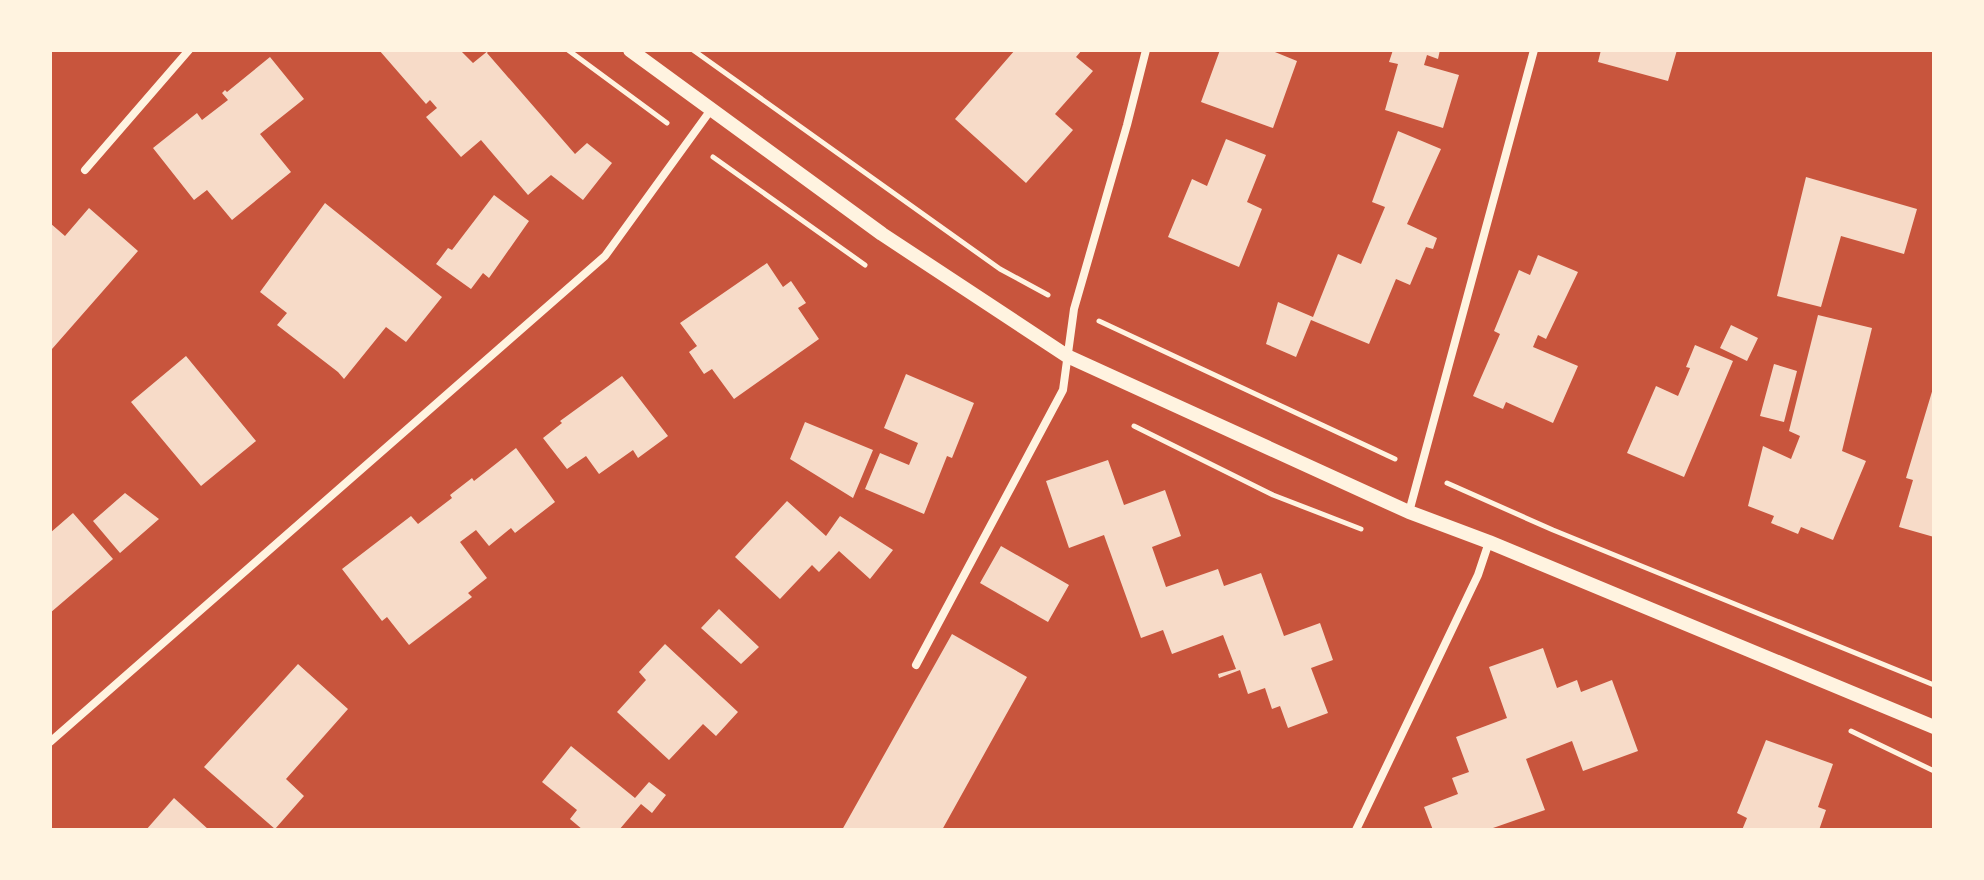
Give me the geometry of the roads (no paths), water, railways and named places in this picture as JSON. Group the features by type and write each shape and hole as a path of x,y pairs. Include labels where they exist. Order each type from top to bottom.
{"street":[{"path":"85,170 189,50"},
{"path":"630,50 882,234 1067,356 1409,512 1489,542 1934,727"},
{"path":"916,665 1063,390 1074,309 1146,50"},
{"path":"1409,512 1534,50"},
{"path":"50,742 605,256 710,111"},
{"path":"1356,830 1478,575 1489,542"}]}
